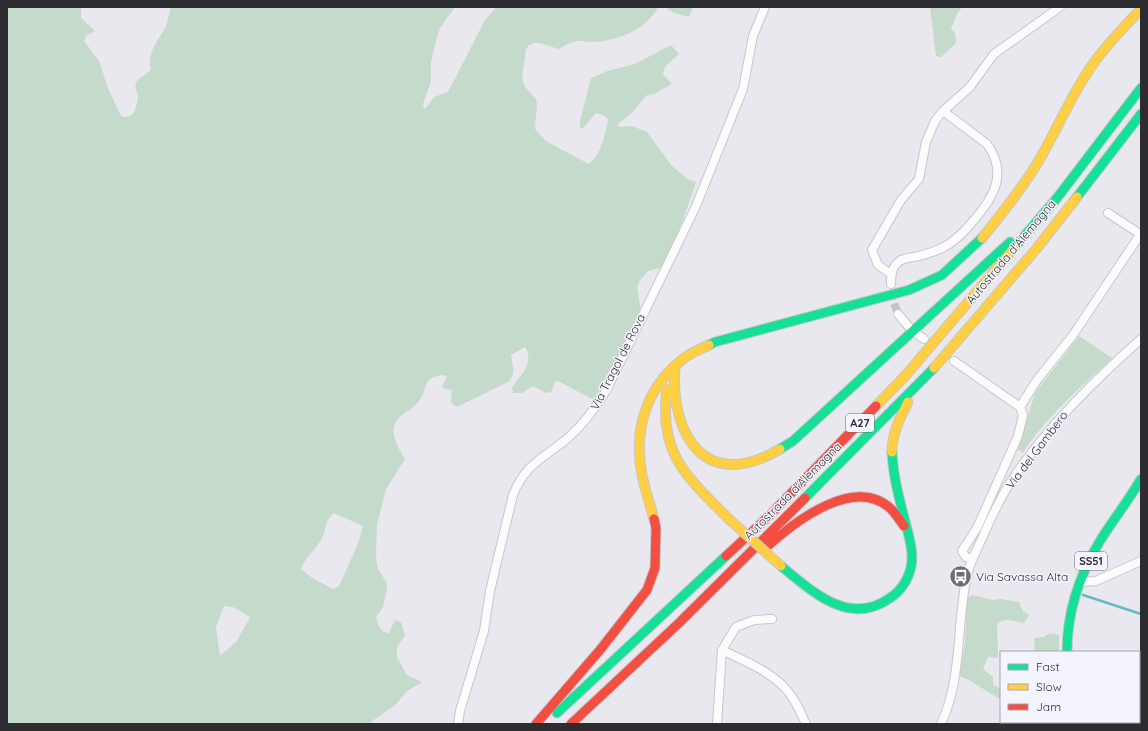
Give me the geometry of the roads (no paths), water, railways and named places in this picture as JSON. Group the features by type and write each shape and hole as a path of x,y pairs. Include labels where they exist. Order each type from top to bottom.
{"main road":[{"name":"A27","path":"536,724 600,650 647,590 655,568 656,528 642,474 640,430 645,408 655,388 687,356 715,342 909,290 942,275 980,241 1004,212 1035,167 1079,85 1093,64 1113,38 1141,9"},
{"name":"Autostrada d'Alemagna","path":"544,724 768,517 906,375 1057,198 1141,88"},
{"name":"Autostrada d'Alemagna","path":"570,724 680,623 922,381 1037,248 1141,114"},
{"name":"A27","path":"675,367 673,392 677,416 690,442 698,451 717,462 731,465 748,463 762,459 793,441 1057,198"},
{"name":"A27","path":"675,367 668,385 664,404 665,421 673,454 687,477 730,520 781,566 823,600 836,606 850,609 864,609 878,606 890,599 900,590 908,579 912,554 909,536 892,472 891,449 900,414 922,381"},
{"name":"SS51","path":"1067,651 1067,627 1081,582 1099,543 1141,480"},
{"name":"A27","path":"680,623 722,592 773,542 800,521 841,500 856,496 877,501 896,514 909,536"}],"street":[{"name":"Via Tragol de Rova","path":"458,724 460,711 484,631 490,591 513,495 519,480 525,471 570,437 590,417 607,389 696,206 743,89 753,36 765,7"},
{"path":"891,274 878,265 872,250 901,200 919,179 926,142 935,121 943,111 970,87 994,54 1060,7"},
{"path":"891,284 891,274 893,269 902,260 943,248 956,240 987,205 994,191 998,176 997,164 992,151 987,144 943,111"},
{"path":"1020,407 1037,380 1073,335 1141,234 1108,213"},
{"path":"898,314 908,326"},
{"path":"917,334 924,339"},
{"name":"Via del Gambero","path":"941,724 949,704 958,663 962,603 967,574 998,502 1030,455 1068,409 1141,339"},
{"path":"954,361 1020,407 1023,415 1018,436 977,528 962,551 966,557 973,560"},
{"path":"1081,582 1096,581 1141,561"},
{"path":"717,724 722,650 736,628 754,620 772,619"},
{"path":"722,650 745,661 783,686 797,705 806,724"}],"waterway":[{"path":"1083,595 1141,614"}],"tunnel":[{"path":"892,292 898,314"}],"place":[{"name":"Via Savassa Alta","path":"961,577"}]}
